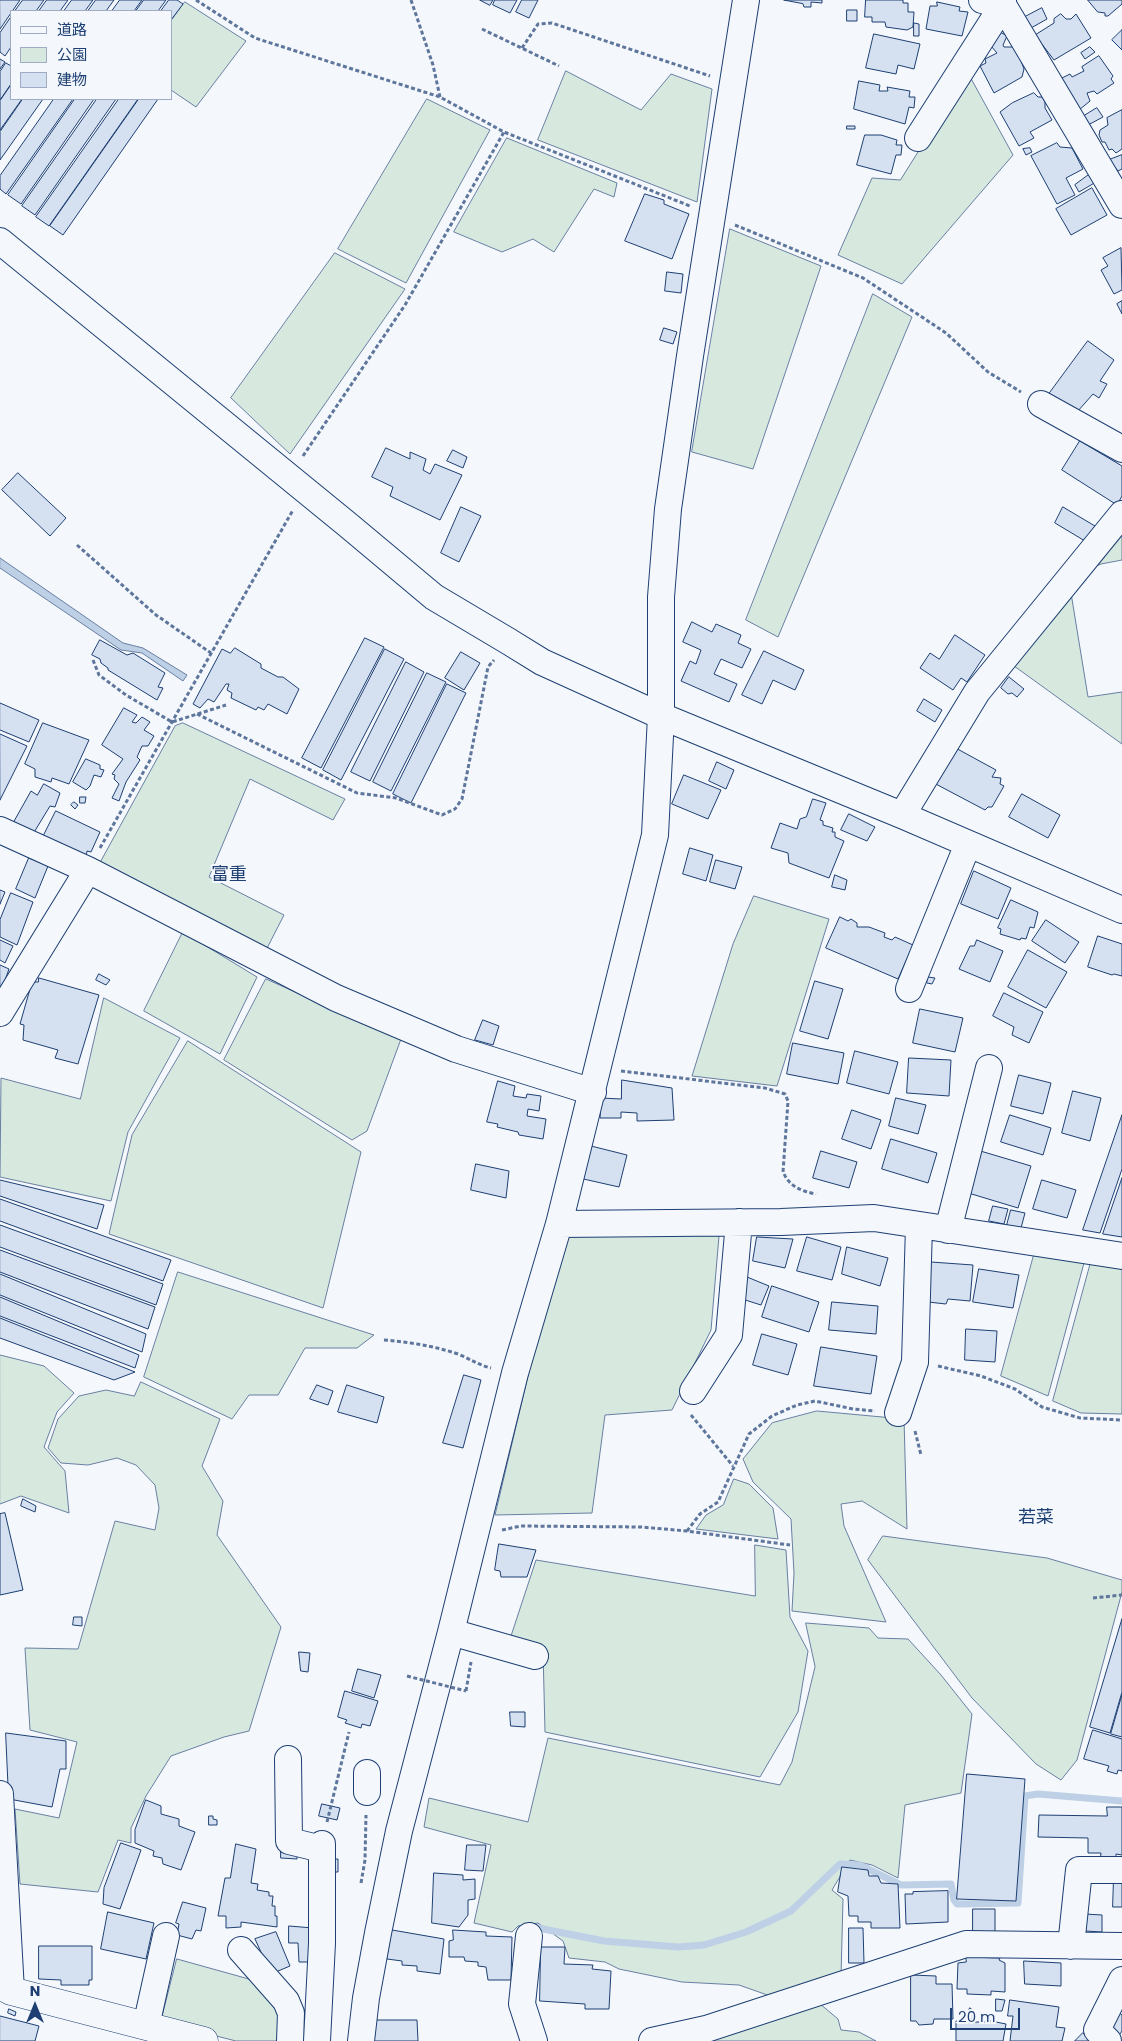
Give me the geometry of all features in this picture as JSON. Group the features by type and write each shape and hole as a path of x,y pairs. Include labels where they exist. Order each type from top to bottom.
{"main road":[{"path":"6,1988 204,2041"}],"street":[{"path":"361,2041 374,1951 399,1831 451,1632 515,1373 559,1224 655,835 661,716 661,597 668,509 746,0"},
{"path":"918,138 996,2 1122,205"},
{"path":"0,241 434,597 542,662 661,716 1122,910"},
{"path":"1040,404 1122,449"},
{"path":"907,806 977,692 1122,514"},
{"path":"0,830 88,870 336,998 456,1049 596,1080"},
{"path":"909,989 968,844"},
{"path":"0,1013 88,870"},
{"path":"948,1230 989,1068"},
{"path":"559,1224 874,1218 1122,1256"},
{"path":"693,1391 729,1335 739,1222"},
{"path":"898,1413 915,1362 919,1226"},
{"path":"451,1632 535,1656"},
{"path":"288,1759 289,1840 322,1847 322,1943 317,2041"},
{"path":"0,1794 6,1988"},
{"path":"1071,1946 1079,1870 1122,1870"},
{"path":"146,2026 166,1936"},
{"path":"529,1936 522,2004 534,2041"},
{"path":"652,2041 706,2029 966,1944 1122,1946"},
{"path":"241,1950 286,2001 291,2013 290,2041"},
{"path":"1108,2041 1097,2030 1122,1980"}],"path":[{"path":"196,0 255,38 440,97 504,132 863,278 946,333 988,372 1040,404"},
{"path":"411,0 433,65 440,97"},
{"path":"522,48 538,24 552,23 734,84"},
{"path":"482,29 559,66"},
{"path":"88,870 212,653 297,484 405,305 504,132"},
{"path":"77,545 156,615 212,653"},
{"path":"197,714 357,793 396,798 442,816 455,809 462,799 488,667 509,642"},
{"path":"92,660 99,675 126,695 172,722 226,705"},
{"path":"596,1080 765,1088 785,1094 788,1101 784,1172 787,1180 801,1191 818,1195"},
{"path":"384,1340 415,1342 459,1354 479,1365 515,1373"},
{"path":"915,1362 981,1376 1015,1389 1042,1407 1080,1418 1122,1420"},
{"path":"693,1391 689,1413 733,1466"},
{"path":"687,1531 700,1514 718,1502 749,1434 772,1416 797,1404 815,1401 852,1409 911,1414 921,1455"},
{"path":"475,1536 521,1526 641,1527 687,1531 790,1545"},
{"path":"1093,1598 1122,1595"},
{"path":"407,1676 466,1691"},
{"path":"322,1847 349,1732"},
{"path":"360,1888 365,1860 367,1782"}],"green space":[{"path":"185,2 246,41 196,107 172,91 172,20"},
{"path":"566,71 641,110 671,74 712,89 697,202 538,140"},
{"path":"968,73 1013,155 902,284 838,255 872,178 900,180"},
{"path":"427,99 490,130 406,283 338,249"},
{"path":"507,138 617,183 614,197 594,189 554,252 533,239 502,252 454,232"},
{"path":"730,229 821,266 753,469 692,452"},
{"path":"335,253 405,289 290,454 231,398"},
{"path":"873,294 912,317 778,637 746,620"},
{"path":"1122,527 1122,560 1101,564 1084,571"},
{"path":"1071,593 1088,697 1122,692 1122,744 1010,663"},
{"path":"183,723 345,799 333,820 250,779 209,877 284,915 263,956 97,868 175,726"},
{"path":"754,896 829,919 777,1086 692,1076 733,944"},
{"path":"183,932 257,977 220,1054 144,1011"},
{"path":"266,979 401,1039 367,1131 352,1140 224,1060"},
{"path":"104,998 180,1038 128,1132 111,1201 0,1177 1,1078 80,1099"},
{"path":"188,1041 361,1152 323,1308 109,1234 132,1135"},
{"path":"719,1236 711,1330 672,1410 605,1415 592,1513 495,1515 561,1237"},
{"path":"1034,1255 1084,1263 1048,1396 1001,1376"},
{"path":"1091,1262 1122,1268 1122,1414 1081,1413 1053,1401"},
{"path":"178,1272 374,1335 357,1348 305,1348 278,1395 249,1395 232,1419 144,1377"},
{"path":"0,1355 44,1366 74,1393 57,1412 44,1447 65,1471 69,1513 21,1496 0,1504"},
{"path":"141,1382 220,1419 202,1466 223,1501 217,1535 281,1627 249,1731 224,1737 171,1756 146,1796 131,1828 131,1843 118,1840 98,1892 20,1884 15,1809 59,1818 77,1742 30,1730 25,1648 78,1649 115,1521 155,1530 159,1508 155,1485 136,1465 117,1458 88,1465 61,1463 48,1448 58,1419 79,1396 106,1390 134,1396"},
{"path":"817,1411 904,1419 907,1529 862,1501 841,1504 844,1526 886,1622 792,1611 794,1573 791,1519 753,1482 743,1459 772,1423"},
{"path":"734,1479 749,1484 773,1508 778,1539 696,1529 706,1515 723,1505"},
{"path":"883,1536 1047,1558 1122,1580 1122,1592 1077,1760 1061,1780 1036,1764 972,1698 868,1560"},
{"path":"755,1545 786,1550 790,1617 808,1651 798,1712 760,1777 545,1732 543,1650 509,1642 536,1560 755,1596"},
{"path":"806,1623 869,1628 878,1638 908,1639 941,1675 972,1714 961,1793 905,1805 898,1878 872,1865 850,1860 832,1890 843,1899 841,1977 773,1997 739,1985 682,1982 619,1969 605,1962 569,1958 563,1941 538,1923 518,1926 512,1932 474,1923 491,1845 424,1827 429,1798 528,1822 548,1738 780,1785 792,1762 815,1667"},
{"path":"177,1959 256,1981 284,2019 283,2041 236,2041 161,2022"},
{"path":"819,2003 838,2019 841,2030 859,2032 876,2041 695,2041"}],"water":[{"path":"0,558 123,643 143,648 187,675 183,681 142,653 121,650 0,568"}],"building":[{"path":"0,0 20,0 13,10 10,10 10,14 0,29"},
{"path":"23,0 44,0 37,10 16,10"},
{"path":"47,0 68,0 61,10 40,10"},
{"path":"72,0 93,0 86,10 65,10"},
{"path":"96,0 114,0 107,10 89,10"},
{"path":"120,0 142,0 135,10 113,10"},
{"path":"144,0 166,0 159,10 137,10"},
{"path":"169,0 177,0 183,4 172,19 172,10 162,10"},
{"path":"480,0 493,0 490,5"},
{"path":"495,0 517,0 510,13 493,5"},
{"path":"522,0 538,0 529,18 516,12"},
{"path":"784,0 822,0 822,3 811,2 811,7 804,7 803,4"},
{"path":"866,0 903,0 903,3 908,3 908,12 914,12 913,27 907,30 886,27 885,22 872,22 872,17 865,17"},
{"path":"1088,0 1122,0 1122,4 1108,16 1105,16 1105,13 1098,12"},
{"path":"937,2 960,7 959,11 968,12 962,36 926,29 930,6 937,6"},
{"path":"1042,8 1047,19 1031,28 1025,17"},
{"path":"847,10 857,10 857,21 847,21"},
{"path":"1061,14 1066,19 1071,19 1076,14 1091,38 1054,60 1035,35 1054,23 1054,19"},
{"path":"10,18 10,48 5,56 0,52 0,33"},
{"path":"914,23 919,24 919,36 914,36"},
{"path":"1122,30 1122,50 1112,40"},
{"path":"1000,32 1007,36 1004,47 1016,47 1024,69 1022,77 994,93 980,66 986,63 985,59 997,53 991,46"},
{"path":"874,34 920,44 914,69 898,65 896,74 866,68"},
{"path":"1090,47 1095,52 1085,59 1081,53"},
{"path":"1099,56 1113,76 1111,79 1114,83 1097,94 1094,91 1087,93 1090,101 1079,110 1060,79 1070,74 1072,77 1084,71 1082,67"},
{"path":"0,59 5,62 0,69"},
{"path":"6,63 10,65 10,85 0,100 0,72"},
{"path":"859,81 880,85 879,91 888,91 887,87 910,91 909,97 915,97 914,108 909,107 905,124 854,109"},
{"path":"10,86 10,100 21,100 0,130 0,101"},
{"path":"1034,93 1038,97 1042,97 1045,102 1045,108 1052,120 1030,132 1034,138 1019,146 1000,112 1012,103"},
{"path":"22,100 42,100 0,160 0,132"},
{"path":"53,100 72,100 6,194 0,189 0,176"},
{"path":"74,100 93,100 21,204 8,195"},
{"path":"96,100 115,100 35,215 22,206"},
{"path":"118,100 137,100 49,226 36,217"},
{"path":"138,100 157,100 63,235 50,226"},
{"path":"1097,108 1103,117 1088,125 1084,116"},
{"path":"1122,110 1122,149 1116,153 1112,149 1109,150 1099,135 1100,130 1108,125 1107,118"},
{"path":"847,126 855,126 855,129 847,129"},
{"path":"865,135 881,135 897,140 896,145 902,145 901,155 896,155 891,174 857,165"},
{"path":"1057,143 1060,147 1072,148 1083,169 1066,178 1075,195 1057,204 1031,156"},
{"path":"1030,148 1032,152 1026,155 1023,149"},
{"path":"1122,155 1122,169 1118,171 1109,160"},
{"path":"1090,174 1096,182 1079,192 1075,185"},
{"path":"1092,188 1107,215 1071,235 1056,209"},
{"path":"645,194 664,200 664,204 689,214 672,259 625,241"},
{"path":"1121,248 1122,290 1114,294 1101,270 1108,266 1103,258"},
{"path":"667,272 683,274 681,293 665,291"},
{"path":"1122,301 1122,314 1117,304"},
{"path":"664,328 677,332 673,344 660,340"},
{"path":"1088,341 1114,360 1100,381 1107,384 1099,398 1093,394 1077,412 1049,394"},
{"path":"1080,441 1122,466 1122,496 1117,505 1062,470"},
{"path":"386,448 410,459 410,452 426,459 423,470 430,474 435,464 462,475 440,520 390,496 393,487 372,477"},
{"path":"453,450 467,457 463,468 447,461"},
{"path":"18,473 66,518 50,536 2,490"},
{"path":"461,507 481,516 459,562 441,553"},
{"path":"1063,507 1095,526 1085,541 1055,523"},
{"path":"692,622 712,632 716,624 741,635 738,643 751,649 742,668 721,659 714,674 737,684 729,702 681,681 690,661 696,664 701,650 683,642"},
{"path":"955,635 985,655 967,682 961,678 953,690 920,668 930,653 939,659"},
{"path":"365,638 384,647 321,768 302,758"},
{"path":"100,640 127,655 133,653 165,673 158,687 163,688 157,700 108,670 101,663 100,659 92,655"},
{"path":"235,648 261,664 261,668 278,677 283,677 299,689 287,714 268,704 264,710 258,707 256,710 231,698 232,693 227,690 229,684 226,684 214,702 208,699 200,708 193,704 222,649 230,653"},
{"path":"385,649 404,659 341,780 323,770"},
{"path":"764,651 804,670 795,690 773,680 762,704 742,695"},
{"path":"461,652 480,663 464,690 445,678"},
{"path":"406,662 424,672 370,781 351,772"},
{"path":"427,673 446,682 391,791 373,782"},
{"path":"1009,677 1024,689 1017,697 1012,693 1008,694 1001,688"},
{"path":"447,684 466,693 411,803 393,794"},
{"path":"924,699 942,710 935,722 917,711"},
{"path":"0,703 39,720 29,742 0,730"},
{"path":"124,708 137,715 132,722 136,723 142,717 150,722 144,730 154,736 148,746 142,746 137,757 140,760 126,782 119,801 112,798 119,784 114,779 115,775 112,774 123,759 102,745"},
{"path":"43,723 89,740 69,784 52,778 51,782 35,777 35,769 25,764"},
{"path":"0,734 27,746 0,800"},
{"path":"952,746 996,770 992,777 1001,778 1000,784 1004,786 992,807 988,807 985,810 932,782"},
{"path":"86,759 100,765 100,769 104,770 101,777 94,775 90,786 86,790 73,782"},
{"path":"717,762 734,770 726,789 709,781"},
{"path":"684,775 721,790 708,819 672,804"},
{"path":"44,784 60,793 55,807 50,806 33,834 13,823 31,791 37,795"},
{"path":"1022,794 1060,815 1048,838 1009,817"},
{"path":"80,797 86,797 85,803 80,803"},
{"path":"813,799 826,803 820,820 823,821 823,825 833,828 832,832 835,832 835,837 844,841 829,878 789,863 788,853 771,848 780,823 797,829 800,819 806,817"},
{"path":"74,802 78,805 75,809 71,805"},
{"path":"56,811 100,832 91,852 87,851 86,857 43,837"},
{"path":"849,814 875,827 867,841 841,830"},
{"path":"690,848 713,855 706,881 683,874"},
{"path":"29,858 48,866 35,898 16,889"},
{"path":"716,860 742,867 735,889 710,882"},
{"path":"974,871 1011,888 998,919 961,904"},
{"path":"835,875 847,880 845,890 832,887"},
{"path":"0,890 5,892 0,904"},
{"path":"11,893 33,902 17,945 0,937 0,920"},
{"path":"1011,900 1038,912 1034,928 1030,927 1026,939 1021,938 1020,940 1000,934 1001,929 998,928"},
{"path":"840,917 848,921 851,919 857,923 857,927 869,927 885,933 884,937 892,940 895,937 913,945 898,979 826,948"},
{"path":"1046,920 1079,942 1065,963 1032,941"},
{"path":"1098,936 1122,944 1122,976 1112,975 1088,967"},
{"path":"0,940 13,946 5,963 0,960"},
{"path":"977,940 1003,951 990,982 959,969 970,946 974,946"},
{"path":"1028,950 1067,972 1046,1008 1008,987"},
{"path":"0,965 9,969 0,994"},
{"path":"99,974 110,980 106,985 96,980"},
{"path":"928,977 935,978 932,984 927,983"},
{"path":"39,978 99,995 78,1064 55,1058 58,1050 23,1040 24,1025 20,1024 32,982 38,982"},
{"path":"815,981 843,989 828,1039 800,1031"},
{"path":"1004,993 1043,1012 1029,1043 1012,1035 1014,1027 993,1016"},
{"path":"920,1009 963,1018 955,1052 913,1043"},
{"path":"483,1020 499,1026 493,1045 475,1040"},
{"path":"793,1043 844,1053 838,1084 787,1074"},
{"path":"855,1051 898,1062 889,1094 847,1083"},
{"path":"909,1058 951,1060 949,1096 907,1093"},
{"path":"1019,1075 1051,1083 1043,1114 1011,1106"},
{"path":"622,1080 672,1088 674,1120 637,1121 637,1113 621,1112 621,1118 600,1118 601,1098 621,1099"},
{"path":"498,1081 515,1086 513,1096 526,1098 527,1094 541,1096 539,1111 528,1109 527,1116 546,1119 543,1139 519,1135 518,1132 497,1127 498,1124 487,1122"},
{"path":"1073,1091 1101,1098 1090,1141 1062,1133"},
{"path":"896,1098 926,1105 918,1134 889,1126"},
{"path":"852,1110 881,1120 871,1149 842,1139"},
{"path":"1010,1115 1051,1128 1043,1155 1001,1142"},
{"path":"1122,1115 1122,1169 1100,1233 1083,1230"},
{"path":"891,1139 937,1153 928,1183 882,1169"},
{"path":"587,1145 627,1155 619,1187 579,1178"},
{"path":"977,1150 1031,1166 1018,1208 965,1192"},
{"path":"821,1151 857,1162 849,1188 813,1178"},
{"path":"476,1164 509,1171 506,1198 471,1190"},
{"path":"1122,1178 1122,1237 1103,1234"},
{"path":"0,1180 104,1205 97,1229 0,1196"},
{"path":"1042,1180 1076,1190 1067,1218 1033,1209"},
{"path":"0,1199 171,1260 163,1281 0,1221"},
{"path":"993,1206 1008,1209 1004,1224 989,1221"},
{"path":"1011,1210 1025,1213 1021,1228 1007,1225"},
{"path":"0,1225 163,1284 156,1305 0,1247"},
{"path":"757,1237 793,1239 785,1268 753,1261"},
{"path":"807,1237 841,1247 832,1280 797,1271"},
{"path":"847,1247 888,1258 880,1286 842,1274"},
{"path":"0,1250 155,1307 148,1329 0,1272"},
{"path":"931,1262 973,1265 970,1301 948,1299 946,1304 928,1302"},
{"path":"979,1269 1019,1275 1013,1308 973,1302"},
{"path":"0,1274 146,1334 142,1352 0,1295"},
{"path":"747,1277 769,1286 761,1305 739,1298"},
{"path":"772,1286 819,1302 809,1332 762,1317"},
{"path":"0,1297 139,1355 135,1368 0,1316"},
{"path":"832,1302 878,1306 876,1334 829,1330"},
{"path":"0,1318 135,1372 114,1380 0,1338"},
{"path":"966,1329 997,1331 995,1362 965,1360"},
{"path":"762,1334 797,1344 788,1375 753,1365"},
{"path":"821,1347 877,1356 871,1394 814,1386"},
{"path":"464,1375 481,1380 463,1448 443,1443"},
{"path":"317,1385 333,1391 328,1405 310,1399"},
{"path":"347,1385 384,1397 377,1423 338,1412"},
{"path":"23,1499 36,1506 35,1512 21,1506"},
{"path":"5,1513 23,1590 0,1595 0,1514"},
{"path":"499,1544 536,1550 527,1577 501,1577 500,1571 495,1570"},
{"path":"74,1617 82,1617 82,1626 73,1625"},
{"path":"1122,1619 1122,1692 1110,1733 1090,1727"},
{"path":"299,1652 310,1653 308,1672 301,1671"},
{"path":"358,1669 381,1675 374,1698 352,1691"},
{"path":"345,1691 378,1701 370,1726 362,1724 361,1728 345,1723 347,1720 338,1717"},
{"path":"1122,1695 1122,1737 1111,1734"},
{"path":"510,1712 525,1712 525,1727 511,1726"},
{"path":"1093,1730 1122,1739 1122,1771 1118,1770 1117,1774 1107,1771 1109,1766 1084,1759"},
{"path":"6,1733 66,1741 66,1769 60,1769 52,1807 9,1799"},
{"path":"967,1774 1025,1779 1016,1901 957,1899"},
{"path":"146,1800 161,1806 161,1814 179,1819 179,1826 195,1832 181,1870 163,1864 162,1858 153,1856 154,1851 135,1843 135,1830"},
{"path":"322,1804 340,1808 337,1820 319,1816"},
{"path":"1107,1807 1122,1807 1122,1855 1116,1854 1116,1861 1100,1861 1101,1853 1088,1853 1088,1838 1038,1837 1039,1815 1107,1816"},
{"path":"209,1816 213,1816 213,1819 217,1820 217,1825 209,1825"},
{"path":"121,1843 141,1850 120,1909 103,1904 104,1888"},
{"path":"236,1844 256,1849 251,1883 258,1884 257,1890 269,1892 269,1896 273,1896 272,1906 275,1906 277,1927 241,1922 241,1927 226,1928 226,1916 218,1916 225,1878 230,1878"},
{"path":"467,1845 486,1845 483,1871 465,1870"},
{"path":"281,1850 297,1851 297,1859 281,1858"},
{"path":"328,1859 338,1859 338,1872 328,1872"},
{"path":"842,1867 868,1870 869,1876 878,1876 881,1883 898,1884 900,1928 871,1928 871,1922 858,1922 858,1916 849,1916 848,1896 838,1892"},
{"path":"434,1873 463,1875 463,1880 475,1879 475,1899 468,1900 468,1915 459,1927 432,1923"},
{"path":"1114,1876 1122,1877 1122,1907 1113,1907"},
{"path":"948,1891 948,1922 906,1924 905,1894"},
{"path":"183,1902 206,1908 201,1931 196,1930 192,1939 177,1935 179,1924 176,1923"},
{"path":"973,1909 995,1909 995,1932 973,1932"},
{"path":"108,1912 154,1923 146,1959 101,1949"},
{"path":"1085,1914 1102,1915 1102,1932 1085,1931"},
{"path":"289,1926 313,1928 312,1962 299,1962 298,1943 289,1943"},
{"path":"849,1928 863,1928 864,1963 849,1963"},
{"path":"392,1930 444,1939 440,1974 417,1971 417,1966 402,1965 402,1961 387,1959"},
{"path":"453,1930 486,1932 486,1936 512,1937 511,1980 488,1980 486,1967 478,1966 478,1962 465,1961 464,1957 449,1957 449,1941 453,1940"},
{"path":"276,1932 290,1966 271,1974 255,1939"},
{"path":"39,1946 92,1946 92,1980 89,1980 89,1985 61,1985 61,1980 39,1979"},
{"path":"541,1947 565,1947 564,1964 593,1965 592,1969 611,1971 609,2009 585,2009 585,2004 540,2001"},
{"path":"966,1957 1000,1958 999,1960 1005,1963 1005,1992 991,1991 991,1995 967,1994 967,1989 957,1989 958,1963 966,1962"},
{"path":"1024,1961 1061,1963 1061,1986 1025,1984"},
{"path":"911,1975 936,1976 936,1984 952,1984 953,2019 934,2019 933,2024 919,2025 916,2021 911,2021"},
{"path":"996,1999 1005,2000 1002,2011 996,2011"},
{"path":"1010,2000 1059,2007 1056,2027 1065,2028 1062,2041 1010,2041 1013,2016 1008,2016"},
{"path":"970,2008 976,2013 970,2022 985,2022 986,2020 1006,2024 1003,2041 956,2041 956,2021 964,2020"},
{"path":"9,2009 16,2012 15,2016 8,2013"},
{"path":"1115,2009 1122,2015 1122,2031 1118,2037 1105,2026"},
{"path":"0,2016 39,2026 35,2041 0,2041"},
{"path":"375,2020 417,2020 418,2041 374,2041"},
{"path":"1083,2033 1090,2041 1075,2041"}],"waterway":[{"path":"531,1929 538,1928 604,1941 678,1947 704,1945 746,1932 791,1911 840,1864 860,1865 901,1885 951,1884 954,1900 957,1904 1018,1903 1025,1796 1038,1794 1122,1801"}],"district":[{"name":"富重","path":"229,875"},
{"name":"若菜","path":"1036,1518"}]}
